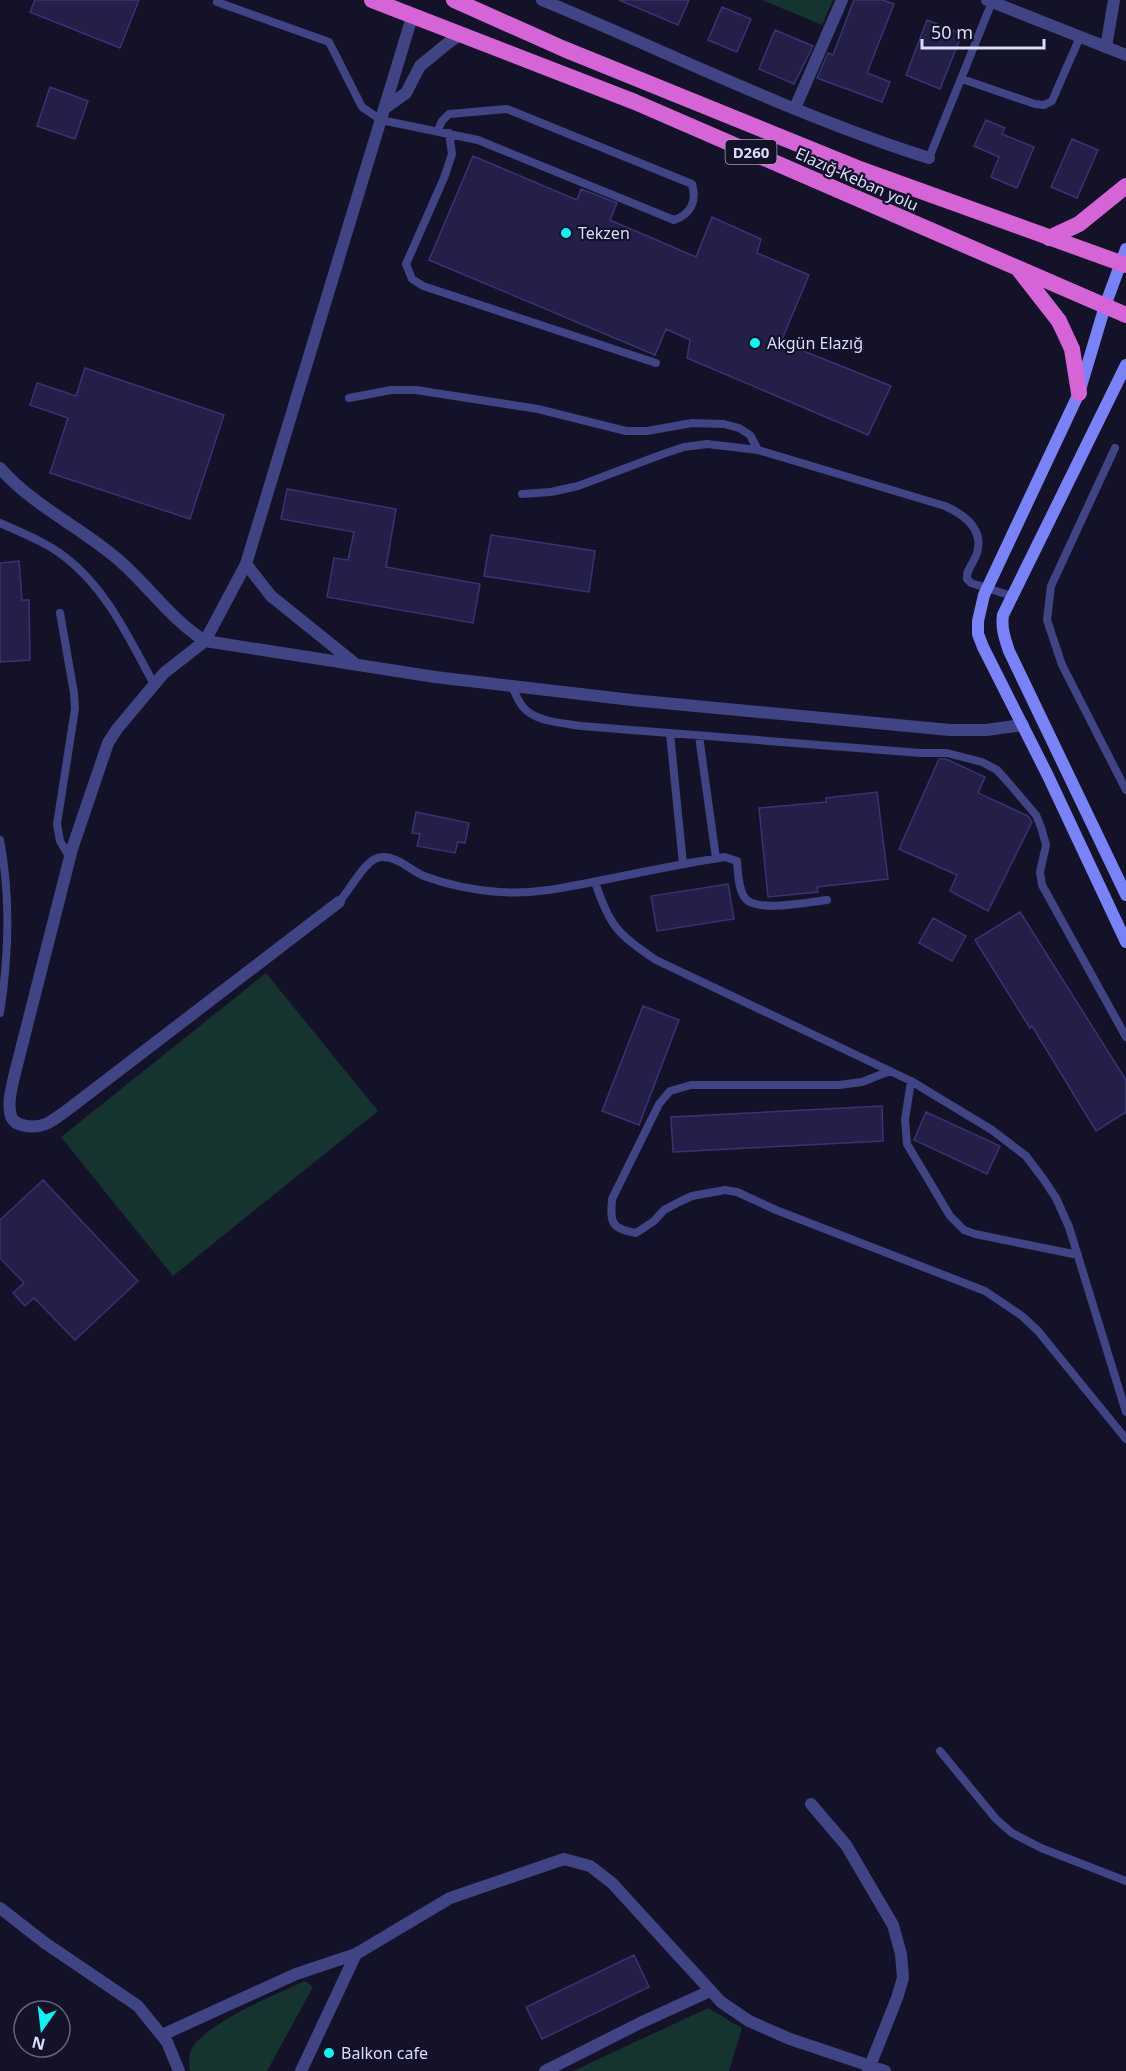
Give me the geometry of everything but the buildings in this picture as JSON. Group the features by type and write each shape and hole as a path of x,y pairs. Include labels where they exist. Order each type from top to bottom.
{"highway":[{"name":"Elazığ-Keban yolu","path":"372,0 635,102 1126,315"},
{"name":"Elazığ-Keban yolu","path":"454,0 564,49 857,168 1049,238 1124,259"},
{"path":"1049,238 1091,216 1126,186"},
{"path":"1018,268 1059,321 1072,348 1079,393"}],"main road":[{"path":"1124,259 1105,306 1079,393 987,589 978,621 978,634 1126,942"},
{"path":"1126,365 1012,596 1003,615 1002,623 1009,651 1126,895"}],"street":[{"path":"542,0 795,108 929,158"},
{"path":"795,108 842,0"},
{"path":"1106,47 1114,0"},
{"path":"989,1 1126,55"},
{"path":"339,902 66,1112 45,1124 23,1125 13,1120 10,1115 10,1099 15,1073 70,858 108,743 164,673 205,641 246,564 412,17"},
{"path":"383,114 406,93 420,66 460,35"},
{"path":"0,468 19,489 120,561 184,627 205,641 435,676 632,700 915,727 986,730 1023,725"},
{"path":"246,564 271,596 354,663"},
{"path":"0,1074 15,1073"},
{"path":"811,1804 846,1845 893,1925 901,1954 903,1978 870,2068"},
{"path":"162,2035 297,1974 356,1954 450,1898 564,1859 590,1866 612,1883 710,1991 721,2002 749,2021 790,2039 870,2068 885,2071"},
{"path":"0,1908 45,1943 138,2006 162,2035 179,2071"},
{"path":"301,2071 356,1954"},
{"path":"548,2070 640,2023 710,1991"}],"lane":[{"path":"929,158 962,79 989,1"},
{"path":"217,2 329,42 362,107 438,130 478,140 674,220 687,213 694,199 692,184 507,109 449,114 442,121 438,130"},
{"path":"962,79 1044,105 1052,101 1080,37"},
{"path":"449,133 452,154 406,264 412,279 423,286 656,363"},
{"path":"349,398 391,390 416,390 538,409 626,430 648,431 692,423 724,424 739,428 750,435 758,450"},
{"path":"522,494 551,492 578,486 684,447 707,444 758,450 957,511 972,523 977,534 977,552 968,569 967,579 970,583 1012,596"},
{"path":"1115,448 1051,586 1047,621 1062,665 1126,790"},
{"path":"0,523 64,556 90,579 114,613 154,684"},
{"path":"60,613 75,709 57,824 58,835 70,858"},
{"path":"513,686 520,705 527,712 539,717 581,726 920,753 947,753 982,762 997,770 1036,815 1046,845 1040,872 1042,885 1126,1037"},
{"path":"670,734 683,864"},
{"path":"699,736 716,858"},
{"path":"0,840 5,869 8,945 0,1013"},
{"path":"339,902 351,889 365,866 373,859 383,856 395,859 421,874 450,885 472,890 502,892 552,891 683,864 716,858 732,858 737,861 743,896 749,902 763,906 827,900"},
{"path":"596,882 604,909 621,935 656,960 911,1081 992,1130 1026,1156 1056,1198 1069,1227 1126,1412"},
{"path":"890,1071 862,1082 839,1085 705,1084 680,1087 670,1091 659,1104 615,1191 610,1214 613,1225 619,1229 636,1233 654,1221 664,1210 692,1196 724,1190 737,1192 787,1215 985,1291 1022,1316 1038,1331 1126,1439"},
{"path":"911,1081 905,1120 907,1144 957,1225 964,1230 983,1236 1078,1255"},
{"path":"940,1750 996,1819 1012,1833 1041,1848 1126,1881"}],"green space":[{"path":"762,0 833,0 822,25"},
{"path":"266,973 378,1111 173,1276 61,1137"},
{"path":"305,1981 313,1987 267,2071 190,2071 189,2056 192,2048 213,2028 261,2001"},
{"path":"708,2008 742,2028 729,2071 573,2071"}],"place":[{"name":"Tekzen","path":"566,233"},
{"name":"Akgün Elazığ","path":"755,343"},
{"name":"Balkon cafe","path":"329,2053"}]}
